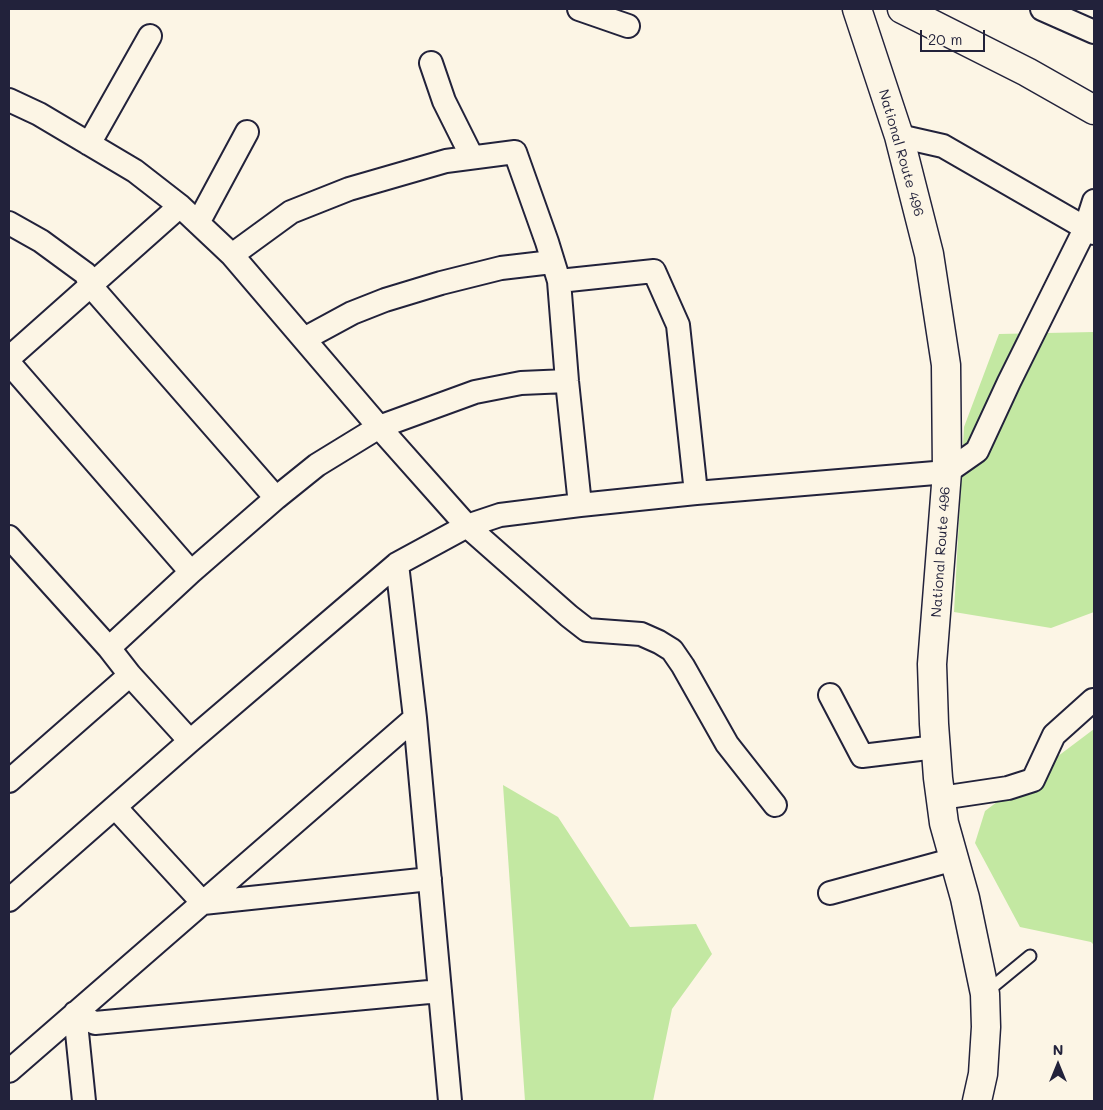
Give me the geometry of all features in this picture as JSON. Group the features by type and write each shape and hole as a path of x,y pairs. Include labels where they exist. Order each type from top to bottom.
{"highway":[{"name":"National Route 496","path":"857,9 899,136 928,254 946,365 947,472 932,664 936,747 944,823 965,898 985,994 986,1027 983,1074 977,1101"},
{"path":"913,14 1027,72 1094,110"}],"street":[{"path":"579,9 628,26"},
{"path":"1042,9 1094,32"},
{"path":"89,144 150,36"},
{"path":"430,63 444,101 472,157"},
{"path":"9,100 39,114 135,171 180,206 232,255 379,427 467,526 569,616 587,630 641,634 672,650 727,744 775,805"},
{"path":"198,223 247,132"},
{"path":"899,136 943,146 1090,231"},
{"path":"232,255 291,212 348,189 446,161 515,152 556,272 580,504"},
{"path":"9,900 190,741 397,564 467,526 500,515 580,504 947,472 977,451 1009,382 1090,231 1094,201"},
{"path":"9,358 180,206"},
{"path":"9,223 41,241 86,274 90,285 276,498"},
{"path":"304,339 352,313 385,300 501,268 556,272 654,271 678,325 696,493"},
{"path":"9,363 191,572"},
{"path":"109,648 191,572 276,498 317,466 379,427 475,392 521,383 567,381"},
{"path":"9,537 190,741"},
{"path":"397,564 415,718 450,1101"},
{"path":"9,781 130,675"},
{"path":"830,695 862,756 936,747"},
{"path":"941,798 1008,788 1033,780 1054,735 1093,700"},
{"path":"9,1071 415,718"},
{"path":"115,806 203,902"},
{"path":"830,893 955,859"},
{"path":"203,902 430,879"},
{"path":"75,1012 95,1023 440,991"},
{"path":"75,1012 84,1101"}],"lane":[{"path":"985,994 1030,956"}],"green space":[{"path":"1094,332 1094,612 1051,628 954,612 964,427 999,334"},
{"path":"1094,729 1094,945 1091,942 1020,927 975,843 985,811"},
{"path":"503,785 558,817 630,927 696,924 712,954 672,1009 653,1101 525,1101"}]}
